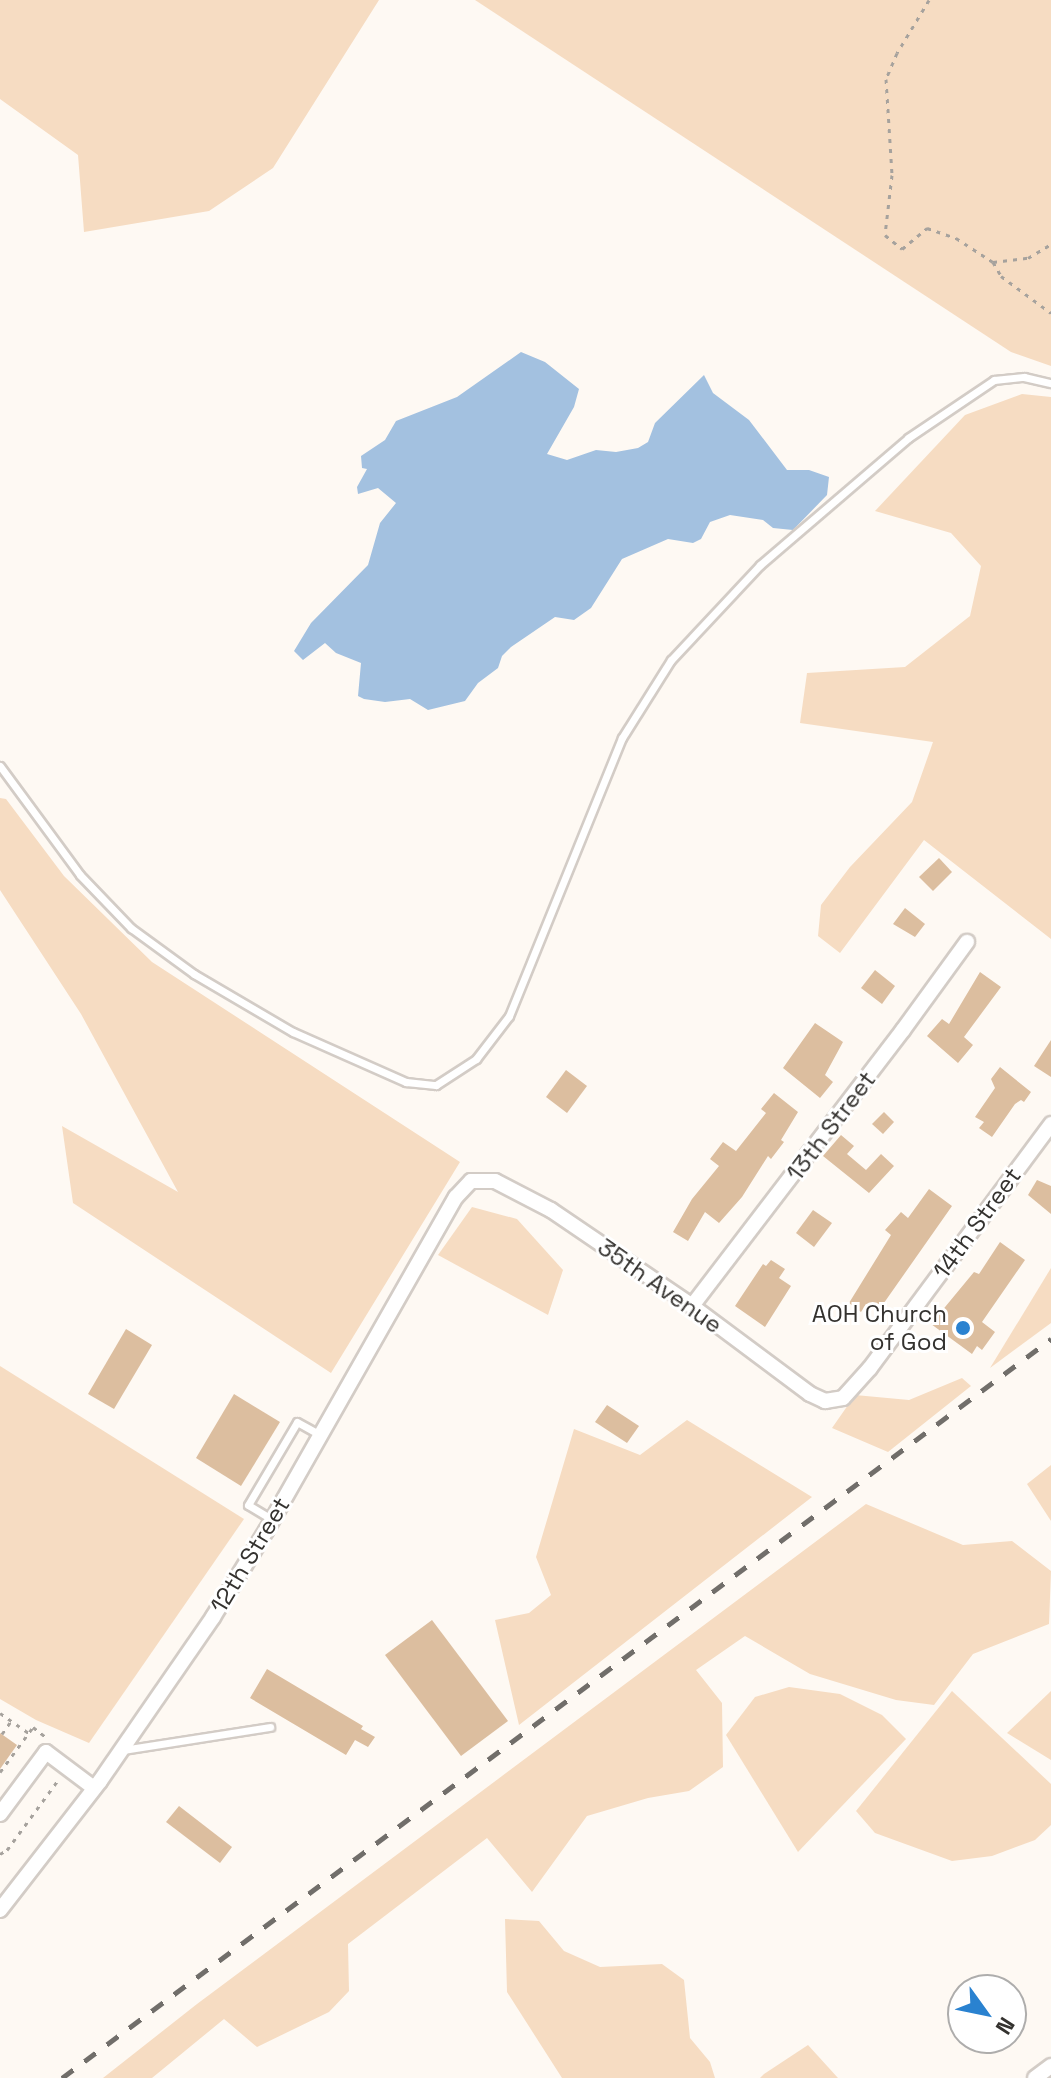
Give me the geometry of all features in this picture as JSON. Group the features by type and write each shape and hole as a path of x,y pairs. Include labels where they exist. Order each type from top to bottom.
{"street":[{"name":"13th Street","path":"692,1306 967,942"},
{"name":"14th Street","path":"843,1398 870,1368 1051,1124"},
{"name":"35th Avenue","path":"471,1181 495,1181 551,1210 692,1306 810,1394 825,1401 843,1398"},
{"name":"12th Street","path":"0,1910 94,1788 213,1617 273,1520 456,1197 471,1181"},
{"path":"0,1814 46,1752 94,1788"},
{"path":"1035,2078 1051,2066"}],"lane":[{"path":"0,766 80,875 131,928 194,974 293,1032 406,1082 436,1085 476,1059 509,1016 622,738 671,660 760,565 908,438 994,380 1024,377 1051,383"},
{"path":"273,1520 248,1505 297,1422 320,1435"},
{"path":"121,1750 270,1727"}],"path":[{"path":"929,0 897,53 886,79 892,175 885,235 902,249 927,228 956,238 993,262 1001,276 1051,313"},
{"path":"993,262 1028,258 1051,244"},
{"path":"0,1713 29,1733"},
{"path":"2,1734 11,1721"}],"shaded area":[{"path":"0,0 379,0 273,168 209,211 84,232 78,155 0,99"},
{"path":"475,0 1051,0 1051,366 1011,352"},
{"path":"1022,394 1051,397 1051,939 924,840 840,953 818,936 821,905 850,867 912,802 933,742 800,723 807,673 905,667 970,616 981,566 951,533 875,511 965,415"},
{"path":"0,798 6,799 64,876 152,962 460,1162 331,1373 73,1203 62,1126 178,1192 81,1014 0,890"},
{"path":"472,1207 517,1219 563,1270 548,1315 438,1255"},
{"path":"1051,1268 1051,1323 990,1368"},
{"path":"0,1366 244,1519 89,1743 36,1720 0,1699"},
{"path":"962,1378 971,1386 888,1452 832,1428 855,1395 909,1400"},
{"path":"687,1420 812,1497 519,1725 495,1620 529,1613 551,1595 536,1557 574,1429 640,1455"},
{"path":"1051,1465 1051,1521 1027,1484"},
{"path":"866,1504 963,1545 1012,1541 1051,1571 1049,1624 973,1654 934,1705 896,1700 810,1674 745,1636 696,1670 722,1703 723,1767 689,1791 648,1798 587,1816 532,1892 487,1838 348,1944 349,1991 329,2012 257,2047 224,2019 152,2078 103,2078 197,2004"},
{"path":"789,1687 840,1694 882,1715 906,1739 798,1852 726,1735 755,1697"},
{"path":"952,1691 1051,1784 1051,1825 1035,1840 992,1856 952,1861 875,1833 856,1811"},
{"path":"1051,1691 1051,1760 1007,1733"},
{"path":"505,1919 539,1921 564,1951 600,1967 662,1964 684,1980 690,2038 710,2062 715,2078 562,2078 507,1992"},
{"path":"808,2045 838,2078 760,2078 764,2074"}],"water":[{"path":"521,352 545,362 579,389 574,407 547,454 567,460 596,450 616,452 638,448 648,442 655,423 704,375 713,393 749,420 787,470 809,470 829,477 827,495 793,530 773,528 763,520 730,515 710,522 701,539 693,543 668,539 622,559 591,608 574,620 555,617 511,647 502,656 498,668 478,683 465,701 428,710 410,699 385,702 364,699 358,696 361,663 336,653 325,643 303,660 294,651 311,623 368,565 380,523 396,503 378,488 358,494 357,487 367,469 362,468 361,456 385,440 396,421 457,397"}],"building":[{"path":"939,858 952,872 933,891 919,877"},
{"path":"905,908 925,924 915,937 893,924"},
{"path":"875,970 895,986 882,1004 861,988"},
{"path":"980,972 1001,987 964,1037 973,1045 958,1063 927,1036 942,1019 949,1024"},
{"path":"815,1023 843,1042 825,1075 833,1082 820,1098 783,1068"},
{"path":"1051,1040 1051,1077 1034,1066"},
{"path":"1000,1067 1031,1092 1024,1102 1021,1100 1015,1104 992,1137 979,1128 984,1122 975,1117 995,1088 991,1079"},
{"path":"566,1070 587,1086 567,1113 546,1097"},
{"path":"774,1093 798,1112 781,1140 784,1142 771,1159 768,1156 742,1197 719,1223 705,1212 688,1241 673,1232 692,1199 719,1166 710,1159 723,1142 736,1151 766,1113 761,1109"},
{"path":"884,1112 894,1122 883,1134 872,1124"},
{"path":"841,1135 854,1146 847,1154 866,1170 881,1154 894,1166 869,1193 823,1156"},
{"path":"1037,1180 1051,1186 1051,1214 1028,1195"},
{"path":"929,1189 952,1206 879,1310 866,1304 861,1312 849,1303 891,1235 885,1230 901,1212 908,1218"},
{"path":"813,1210 832,1223 814,1247 796,1233"},
{"path":"1000,1242 1025,1260 982,1322 995,1332 982,1350 977,1346 972,1354 931,1324 974,1272 979,1274"},
{"path":"771,1260 785,1269 779,1278 791,1286 765,1327 735,1306 763,1264 766,1266"},
{"path":"126,1329 152,1345 114,1409 88,1394"},
{"path":"234,1394 280,1422 241,1486 196,1458"},
{"path":"607,1405 639,1426 627,1443 595,1422"},
{"path":"432,1620 508,1721 461,1756 385,1655"},
{"path":"267,1669 363,1726 361,1729 375,1737 368,1747 355,1740 346,1755 250,1698"},
{"path":"0,1733 17,1745 0,1769"},
{"path":"179,1806 232,1847 220,1863 166,1822"}],"railway":[{"path":"62,2078 1051,1339"}],"place":[{"name":"AOH Church of God","path":"963,1328"}]}
